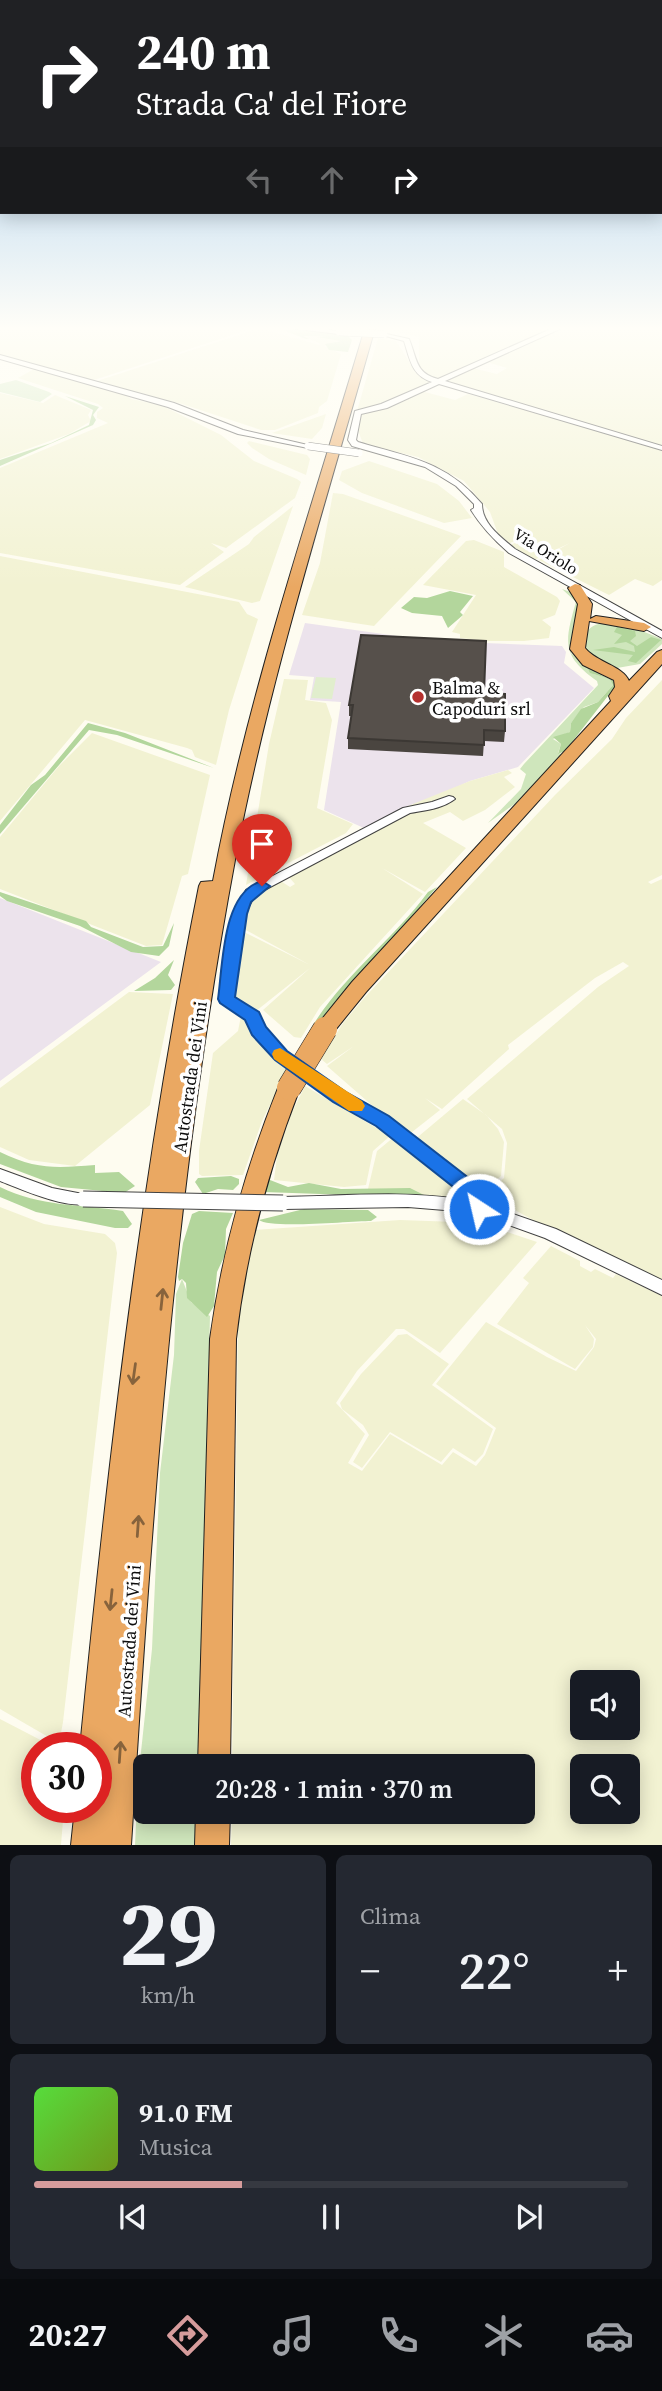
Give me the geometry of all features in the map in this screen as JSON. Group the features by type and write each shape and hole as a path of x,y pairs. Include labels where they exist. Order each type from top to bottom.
{"highway":[{"name":"Autostrada dei Vini","path":"98,1732 130,1401 174,1067 228,787 336,414"},
{"name":"Autostrada dei Vini","path":"114,1845 140,1497 175,1180 198,1015 226,859 258,722 352,414"},
{"path":"582,592 589,618"},
{"path":"610,608 589,618 579,634 576,647 581,656 618,675 623,682 617,696 619,702"},
{"path":"589,618 644,627"},
{"path":"602,668 637,668 662,654"},
{"path":"214,1754 223,1339 229,1281 242,1222 265,1145 289,1088 325,1029 378,966 662,654"},
{"path":"88,1845 90,1823"},
{"path":"212,1845 213,1824"}],"street":[{"name":"Via Oriolo","path":"193,414 241,432 400,461 435,475 463,495 478,516 512,551 662,635"},
{"path":"359,414 353,442 420,462 446,474 478,504 478,516"},
{"path":"546,414 662,448"},
{"path":"582,592 605,599 662,627"},
{"path":"449,799 435,805 407,810 250,893 239,914 226,999 253,1016 258,1030 281,1055 340,1097 382,1121 464,1184 479,1209"},
{"path":"0,1175 51,1194 83,1199 423,1203 479,1209 518,1221 662,1288"}],"shaded area":[{"path":"305,623 433,641 562,646 566,652 564,663 594,688 518,767 470,781 366,829 324,810 341,702 310,700 314,677 289,675"},
{"path":"0,898 161,962 0,1081"}],"green space":[{"path":"0,414 89,414 91,421 69,434 0,459"},
{"path":"94,414 96,420 93,425 0,466 0,460 51,443 89,425"},
{"path":"97,414 179,414 221,435 254,461 301,482 295,498 226,548 211,543 224,552 180,585 0,553 0,468 108,423 97,418"},
{"path":"213,414 315,414 275,430 261,430"},
{"path":"326,414 322,428 312,439 272,433"},
{"path":"362,414 539,414 662,449 662,580 653,586 635,579 609,595 539,560 570,543 534,560 511,545 527,536 510,543 498,534 490,512 464,481 418,457 363,444 358,430"},
{"path":"551,414 662,414 662,446"},
{"path":"249,441 307,455 310,459 306,475 269,459 252,448 247,443"},
{"path":"369,461 437,484 459,501 472,518 444,523 362,493 339,480 342,471"},
{"path":"333,493 343,494 461,536 374,626 302,615 320,563"},
{"path":"293,506 260,601 252,603 185,587 249,544"},
{"path":"474,540 504,552 504,567 557,597 560,601 555,615 542,620 551,627 549,638 486,641 460,638 460,634 452,632 476,595 423,585 466,541"},
{"path":"0,556 239,602 247,614 258,619 229,710 216,765 195,757 192,750 187,748 85,720 0,821"},
{"path":"562,589 576,594 579,601 571,653 584,665 608,676 590,673 611,679 613,685 598,702 584,707 571,723 570,732 553,739 561,744 558,753 562,754 516,803 488,823 521,789 526,774 520,769 598,685 597,681 577,664 572,656 569,648 569,628 576,602"},
{"path":"450,591 473,596 460,612 463,615 448,628 442,616 412,613 401,608 414,597 427,598"},
{"path":"608,622 627,625 662,639 662,644 640,664 617,668 587,657 587,632 595,625"},
{"path":"617,627 635,631 636,636 630,641 637,646 651,637 661,640 636,663 628,661 633,655 593,650 614,647 635,652 634,646 626,642 614,644 622,635 614,632"},
{"path":"316,677 336,678 332,699 311,698"},
{"path":"284,679 308,680 305,700 326,703 332,720 317,808 353,824 346,833 246,885 269,744"},
{"path":"610,679 618,683 565,751 558,754 561,744 553,737 570,732 571,723 581,709 598,702 613,685"},
{"path":"662,680 662,875 648,882 651,884 662,879 662,1283 553,1231 486,1194 504,1178 507,1143 502,1129 467,1099 598,987 629,966 623,962 595,978 508,1045 509,1049 442,1109 425,1098 440,1110 407,1136 327,1066 354,1046 327,1064 321,1059 343,1023 365,997 555,795 612,739 626,718"},
{"path":"88,723 125,733 214,768 117,735 89,730 0,834 0,825 31,785 45,775"},
{"path":"92,733 210,775 188,874 182,876 162,945 146,946 0,889 0,837 59,766"},
{"path":"508,770 512,773 504,777 515,787 485,810 463,821 450,812 423,823 466,848 425,892 382,868 423,894 320,1007 301,1038 294,1037 263,1010 310,968 256,1011 229,994 240,930 310,965 242,928 247,907 254,895 279,880 290,887 295,884 288,876 403,813 398,810 470,781"},
{"path":"437,887 304,1041 316,1020 346,982 428,892"},
{"path":"0,892 86,921 91,927 143,947 163,946 174,923 169,946 159,956 131,952 80,926 7,901 0,896"},
{"path":"174,960 168,975 175,985 171,990 134,991 155,978"},
{"path":"129,992 173,994 150,1105 75,1166 29,1160 0,1147 0,1088"},
{"path":"241,1016 245,1017 268,1053 288,1069 262,1121 243,1175 202,1176 199,1174 199,1151 213,1053 238,1031"},
{"path":"305,1086 390,1136 373,1151 366,1185 344,1187 274,1180 277,1156 291,1114"},
{"path":"463,1099 486,1115 498,1129 504,1142 501,1176 484,1191 413,1141"},
{"path":"394,1137 449,1179 457,1196 455,1201 367,1193 377,1151"},
{"path":"0,1152 36,1165 95,1165 95,1173 119,1172 135,1186 124,1193 61,1187 0,1164"},
{"path":"274,1161 270,1180 288,1187 309,1183 341,1189 410,1188 424,1195 264,1192 271,1163"},
{"path":"231,1176 239,1179 239,1184 233,1190 218,1189 203,1194 195,1182 198,1178"},
{"path":"0,1187 45,1202 123,1211 132,1224 128,1228 115,1228 36,1212 0,1197"},
{"path":"0,1207 44,1224 105,1234 115,1243 117,1253 61,1732 40,1732 0,1709"},
{"path":"304,1209 368,1210 377,1217 371,1221 312,1224 278,1224 259,1220"},
{"path":"199,1211 233,1213 226,1229 225,1255 217,1272 214,1306 207,1317 187,1298 186,1283 182,1279 179,1281 178,1277 183,1243 192,1214"},
{"path":"400,1220 457,1222 498,1229 537,1242 440,1353 404,1329 396,1329 357,1371 336,1403 365,1434 348,1463 362,1471 390,1434 442,1465 453,1452 476,1466 485,1455 496,1428 436,1384 486,1322 576,1371 594,1347 596,1339 585,1325 594,1339 593,1347 575,1369 497,1324 529,1283 523,1278 551,1246 580,1261 580,1266 591,1272 595,1269 613,1278 616,1274 662,1296 662,1845 231,1845 232,1824 535,1824 535,1754 232,1754 240,1292 253,1230"},
{"path":"182,1279 191,1302 210,1316 198,1754 141,1754 152,1649 160,1473 174,1355 176,1294"},
{"path":"407,1334 449,1364 432,1385 493,1429 483,1454 475,1462 453,1448 441,1462 390,1432 362,1468 353,1462 369,1435 363,1425 342,1409 340,1403 361,1374 398,1335"},
{"path":"0,1719 25,1732 21,1732 21,1823 63,1823 61,1845 0,1845"},
{"path":"136,1824 197,1824 196,1845 135,1845"}],"building":[{"name":"Balma & Capoduri srl","path":"361,635 486,641 484,693 505,694 505,731 484,730 484,745 348,738 353,705 349,705"}],"slow traffic":[{"path":"280,1054 356,1106"}],"place":[{"name":"Balma & Capoduri srl","path":"418,697"}],"route":[{"path":"262,886 244,900 239,914 226,999 253,1016 258,1030 281,1055 340,1097 382,1121 464,1184 479,1209"}]}
